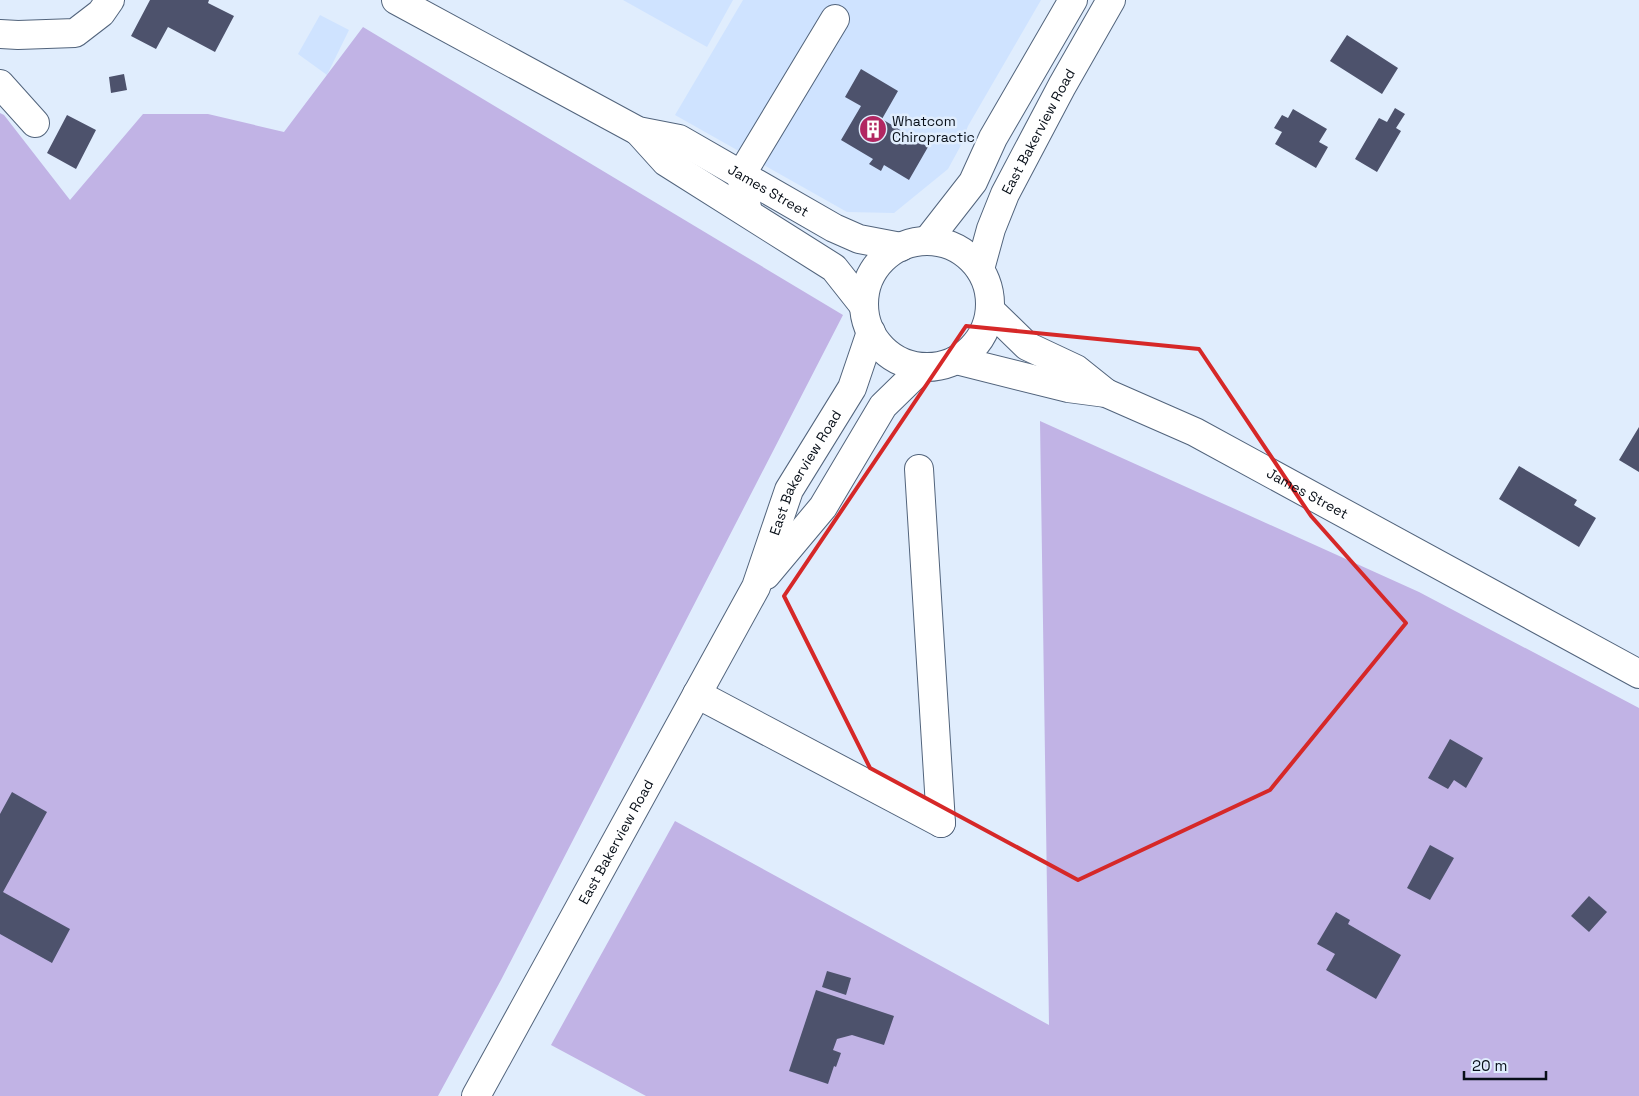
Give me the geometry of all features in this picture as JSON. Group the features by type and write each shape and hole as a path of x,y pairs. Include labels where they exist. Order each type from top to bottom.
{"main road":[{"path":"0,34 75,33 101,13 110,0"},
{"name":"James Street","path":"396,0 638,131 680,139 834,228 859,239 901,246"},
{"path":"927,241 973,182 992,138 1073,0"},
{"name":"East Bakerview Road","path":"980,269 1005,194 1062,86 1111,0"},
{"path":"748,213 742,175 835,19"},
{"path":"0,84 35,123"},
{"name":"James Street","path":"638,131 666,162 834,268 864,306"},
{"path":"927,241 943,242 954,247 965,253 980,269 988,285 990,310 988,322 973,348 945,365 923,367 905,363 888,354 878,344 866,320 864,306 870,278 877,266 901,246 927,241"},
{"path":"990,310 1027,346 1076,369 1106,394"},
{"name":"East Bakerview Road","path":"476,1096 756,587 789,490 852,388 871,332"},
{"name":"James Street","path":"956,360 1068,388 1106,394 1195,432 1639,674"},
{"name":"East Bakerview Road","path":"756,587 823,507 883,406 923,367"},
{"path":"696,694 941,823 919,469"}],"highlighted area":[{"path":"966,326 1199,349 1311,516 1406,623 1270,790 1078,880 870,768 784,596"}],"shaded area":[{"path":"623,0 733,0 707,47"},
{"path":"743,0 1041,0 968,126 960,147 948,169 894,213 847,212 675,115"},
{"path":"320,15 349,30 327,75 298,54"},
{"path":"363,27 843,315 501,980 438,1096 0,1096 0,113 4,115 70,200 143,114 208,114 284,132"},
{"path":"1040,421 1419,592 1639,708 1639,1096 646,1096 551,1045 675,821 1049,1025"}],"building":[{"path":"150,0 209,0 208,3 234,16 215,52 168,27 156,49 131,36"},
{"path":"1347,35 1398,68 1382,94 1330,61"},
{"name":"Whatcom Chiropractic","path":"861,69 898,91 882,119 928,147 909,180 884,165 881,171 869,164 873,159 841,140 861,106 845,97"},
{"path":"124,74 127,90 111,93 109,77"},
{"path":"1395,108 1405,114 1396,128 1401,131 1377,172 1355,159 1379,118 1387,122"},
{"path":"1293,109 1327,129 1319,142 1328,147 1316,168 1275,144 1282,132 1274,128 1282,115 1288,118"},
{"path":"67,115 96,130 76,169 47,153"},
{"path":"1639,427 1639,472 1619,460"},
{"path":"1519,466 1577,500 1574,505 1596,518 1579,547 1499,499"},
{"path":"1450,739 1483,758 1466,788 1454,780 1448,789 1428,778"},
{"path":"12,792 47,812 3,892 70,929 52,963 0,934 0,814"},
{"path":"1430,845 1454,858 1430,900 1407,888"},
{"path":"1589,896 1607,912 1589,932 1571,916"},
{"path":"1336,912 1350,920 1348,924 1401,955 1376,999 1326,970 1335,954 1317,944"},
{"path":"827,971 851,978 846,995 822,987"},
{"path":"816,990 894,1016 884,1045 852,1035 837,1039 833,1050 841,1053 828,1084 789,1071"}],"place":[{"name":"Whatcom Chiropractic","path":"873,129"}]}
